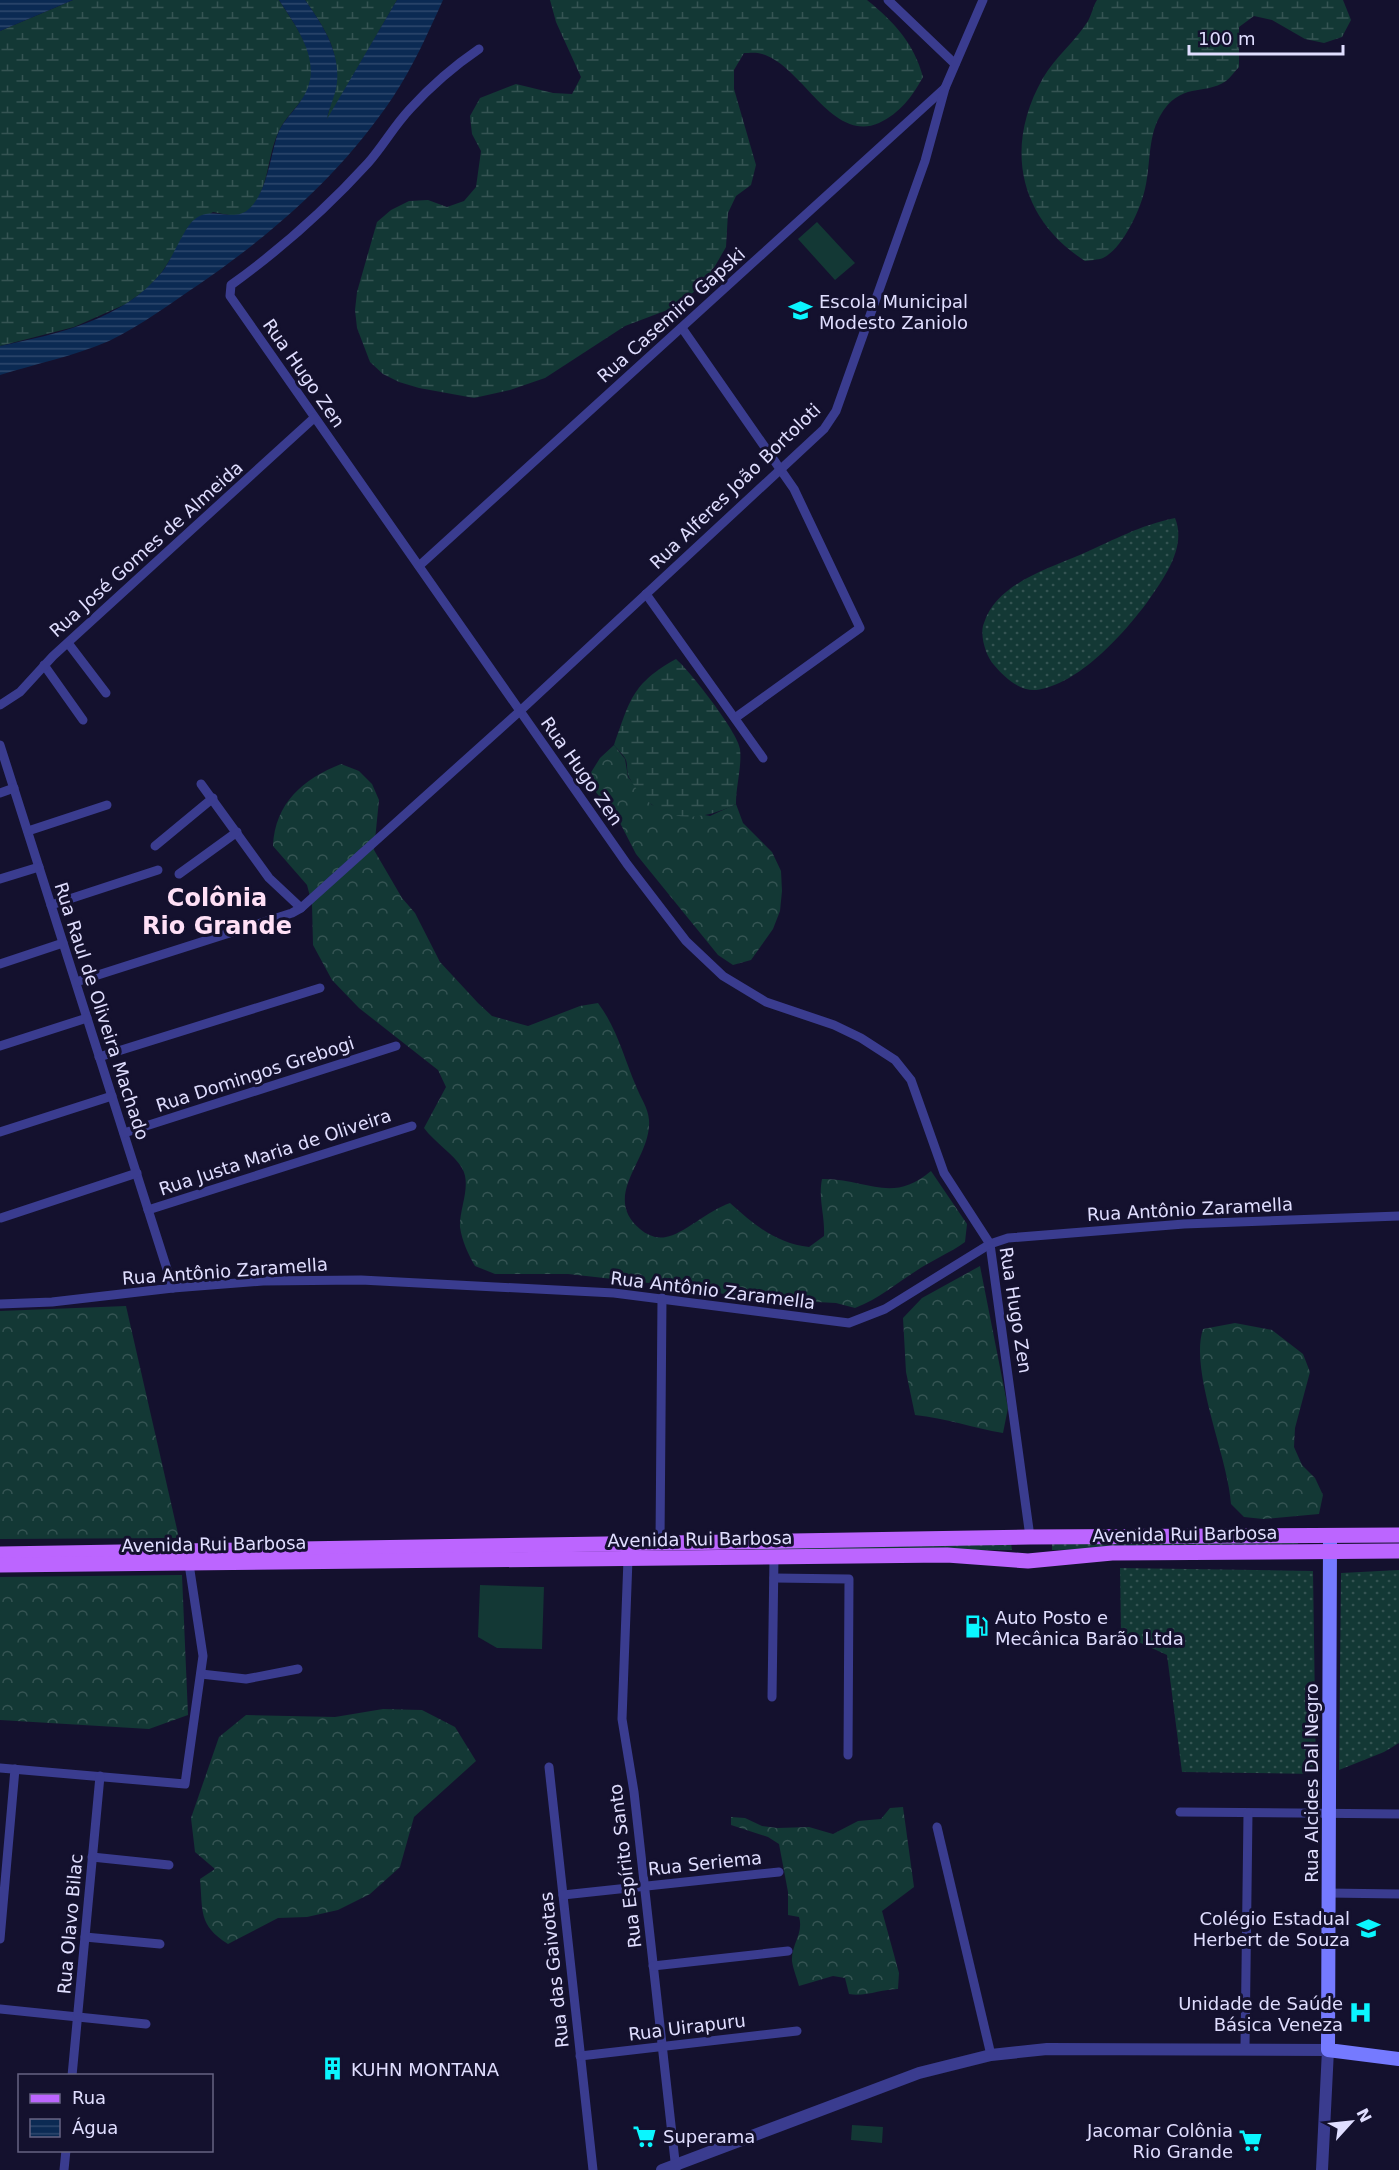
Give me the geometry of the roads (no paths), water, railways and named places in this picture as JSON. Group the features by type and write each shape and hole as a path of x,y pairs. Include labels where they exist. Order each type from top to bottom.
{"main road":[{"name":"Avenida Rui Barbosa","path":"0,1565 969,1555 1031,1560 1112,1553 1330,1543 1399,1535"},
{"name":"Avenida Rui Barbosa","path":"0,1554 1032,1537 1330,1543 1399,1551"},
{"path":"1031,1560 1043,1551 1042,1542 1032,1537"},
{"name":"Rua Alcides Dal Negro","path":"1328,2050 1330,1543"},
{"path":"1328,2050 1399,2059"}],"street":[{"path":"888,0 955,64"},
{"name":"Rua Alferes João Bortoloti","path":"301,908 520,711 824,429 836,411 925,161 945,88 973,28 983,0"},
{"name":"Rua Hugo Zen","path":"479,49 441,79 409,110 369,161 308,224 231,285 230,296 649,894 705,960 752,995 847,1031 879,1049 905,1071 915,1089 944,1173 990,1244 1032,1537"},
{"name":"Rua Casemiro Gapski","path":"419,566 945,88"},
{"path":"682,327 781,469 809,515 860,627 735,718"},
{"name":"Rua José Gomes de Almeida","path":"0,705 21,692 68,642 314,418"},
{"path":"646,594 764,758"},
{"path":"68,642 106,693"},
{"path":"44,665 83,720"},
{"name":"Rua Raul de Oliveira Machado","path":"0,745 173,1288"},
{"path":"76,982 292,913 301,908 278,888 201,784"},
{"path":"0,793 14,789"},
{"path":"155,846 213,798"},
{"path":"28,831 106,805"},
{"path":"179,874 237,832"},
{"path":"0,879 39,867"},
{"path":"51,905 158,870"},
{"path":"0,964 63,944"},
{"path":"99,1057 320,987"},
{"path":"0,1046 87,1018"},
{"name":"Rua Domingos Grebogi","path":"124,1133 396,1046"},
{"path":"0,1132 112,1096"},
{"name":"Rua Justa Maria de Oliveira","path":"148,1210 412,1126"},
{"path":"1,1218 137,1173"},
{"name":"Rua Antônio Zaramella","path":"0,1304 52,1302 173,1288 273,1281 361,1280 614,1293 849,1323 885,1310 990,1244 1025,1234 1137,1226 1399,1216"},
{"path":"660,1542 662,1298"},
{"path":"772,1697 774,1557"},
{"name":"Rua Espírito Santo","path":"628,1559 622,1719 634,1792 676,2167"},
{"path":"0,1768 185,1784 201,1674 202,1640 189,1564"},
{"path":"774,1578 849,1579 848,1755"},
{"path":"201,1674 246,1679 298,1669"},
{"name":"Rua das Gaivotas","path":"549,1767 593,2170"},
{"path":"0,1939 15,1769"},
{"name":"Rua Olavo Bilac","path":"72,2074 100,1776"},
{"path":"1180,1812 1399,1814"},
{"path":"1245,2048 1248,1813"},
{"path":"937,1827 991,2055"},
{"path":"92,1857 169,1865"},
{"name":"Rua Seriema","path":"563,1895 779,1872"},
{"path":"1328,1893 1399,1894"},
{"path":"85,1937 160,1944"},
{"path":"653,1966 788,1951"},
{"path":"0,2009 146,2024"},
{"name":"Rua Uirapuru","path":"580,2056 797,2031"},
{"path":"662,2170 676,2167 919,2073 991,2055 1047,2049 1245,2048 1328,2050 1322,2170"},
{"path":"64,2170 66,2152"}],"water":[{"path":"0,0 73,0 0,31"},
{"path":"279,0 305,0 329,38 336,59 337,82 327,119 397,0 443,0 407,74 373,125 330,176 281,221 201,283 121,335 83,351 0,375 0,346 66,330 109,313 128,302 162,272 195,219 209,214 230,215 244,212 256,201 264,184 279,131 302,99 311,73 310,60 301,35"}],"place":[{"name":"Escola Municipal Modesto Zaniolo","path":"801,311"},
{"name":"Auto Posto e Mecânica Barão Ltda","path":"977,1627"},
{"name":"Colégio Estadual Herbert de Souza","path":"1368,1928"},
{"name":"Unidade de Saúde Básica Veneza","path":"1361,2013"},
{"name":"KUHN MONTANA","path":"333,2069"},
{"name":"Superama","path":"645,2136"},
{"name":"Jacomar Colônia Rio Grande","path":"1251,2140"}],"district":[{"name":"Colônia Rio Grande","path":"217,912"}]}
